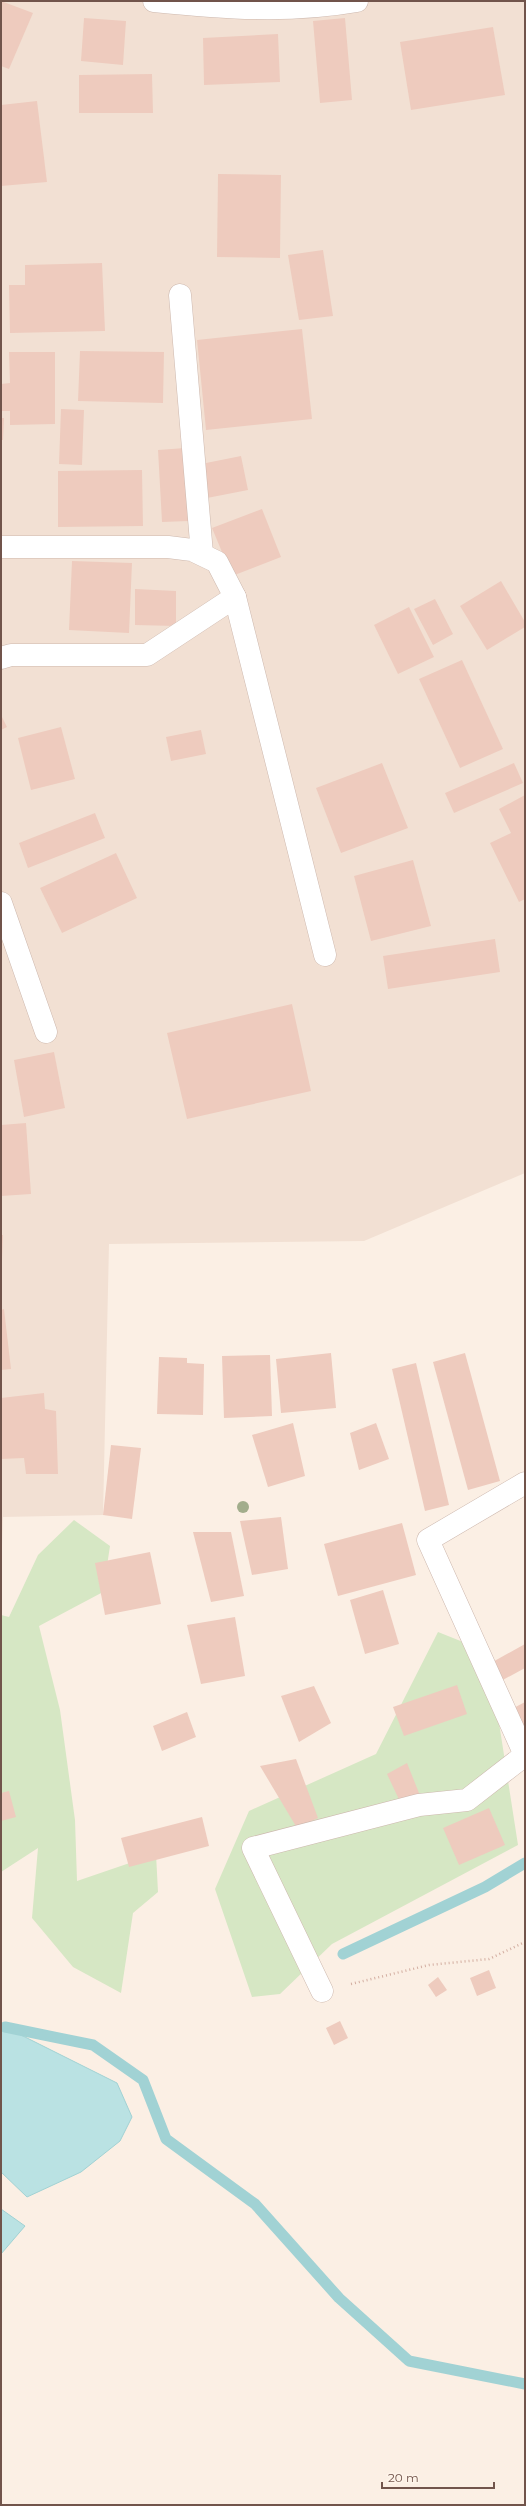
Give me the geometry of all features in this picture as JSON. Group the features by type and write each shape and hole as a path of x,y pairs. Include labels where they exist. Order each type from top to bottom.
{"street":[{"path":"154,1 238,10 319,8 357,1"},
{"path":"180,295 202,554"},
{"path":"1,547 168,547 192,550 217,562 235,597 325,955"},
{"path":"1,658 11,655 147,655 235,597"},
{"path":"1,903 46,1032"},
{"path":"322,1991 253,1848 420,1805 467,1800 525,1755 428,1540 525,1483"}],"path":[{"path":"322,1991 429,1965 489,1959 525,1942"}],"shaded area":[{"path":"1,1 525,1 525,1173 364,1241 109,1244 103,1515 3,1517 1,1575"}],"green space":[{"path":"74,1520 110,1546 103,1592 39,1626 60,1710 75,1820 77,1881 156,1854 158,1892 133,1913 121,1993 73,1967 32,1918 38,1848 1,1872 1,1615 9,1617 38,1555"},
{"path":"438,1632 488,1652 518,1845 332,1944 280,1994 252,1997 215,1889 249,1811 376,1754"}],"water":[{"path":"1,2027 5,2027 117,2083 132,2117 120,2141 81,2172 27,2197 1,2172"},
{"path":"1,2209 25,2226 1,2254"}],"building":[{"path":"1,1 33,13 9,69 1,66"},
{"path":"84,18 126,21 123,65 81,61"},
{"path":"345,18 352,100 320,103 313,21"},
{"path":"493,27 505,95 411,110 400,42"},
{"path":"278,34 280,82 204,85 203,38"},
{"path":"152,74 153,113 79,113 79,75"},
{"path":"37,101 47,182 1,186 1,105"},
{"path":"218,174 281,175 280,258 217,257"},
{"path":"323,250 333,316 299,320 288,255"},
{"path":"102,263 105,331 10,333 9,285 25,285 25,265"},
{"path":"302,329 312,419 206,430 197,340"},
{"path":"80,351 164,352 163,403 78,401"},
{"path":"9,352 55,352 55,424 10,425 10,411 1,411 1,384 10,383"},
{"path":"61,409 84,410 82,465 59,464"},
{"path":"1,418 4,418 3,440 1,440"},
{"path":"185,448 189,521 162,522 158,450"},
{"path":"241,456 248,490 207,498 201,464"},
{"path":"142,470 143,526 58,527 58,471"},
{"path":"262,509 281,557 232,576 212,528"},
{"path":"72,561 132,563 129,633 69,630"},
{"path":"501,581 525,622 525,627 487,650 460,606"},
{"path":"135,589 176,591 176,626 135,625"},
{"path":"435,599 453,634 433,645 414,609"},
{"path":"409,607 434,657 398,674 374,625"},
{"path":"462,660 503,749 460,768 419,679"},
{"path":"1,715 7,727 1,730"},
{"path":"61,727 75,779 31,790 18,738"},
{"path":"201,730 206,754 171,761 166,737"},
{"path":"382,763 408,828 341,853 316,788"},
{"path":"514,763 523,783 454,813 445,793"},
{"path":"525,795 525,899 519,902 490,843 511,833 499,809"},
{"path":"95,813 105,838 28,868 19,843"},
{"path":"116,853 137,898 62,933 40,888"},
{"path":"413,860 431,926 371,941 354,876"},
{"path":"495,939 500,972 388,989 383,956"},
{"path":"292,1004 311,1091 187,1119 167,1033"},
{"path":"54,1052 65,1108 24,1117 14,1060"},
{"path":"26,1123 31,1194 1,1196 1,1125"},
{"path":"1,1235 3,1235 2,1261 1,1261"},
{"path":"4,1309 11,1369 1,1370 1,1310"},
{"path":"331,1353 336,1408 281,1413 276,1359"},
{"path":"465,1353 500,1481 468,1490 433,1362"},
{"path":"270,1355 272,1416 224,1418 222,1356"},
{"path":"159,1357 187,1358 187,1363 204,1364 203,1415 157,1414"},
{"path":"416,1363 449,1505 425,1511 392,1369"},
{"path":"44,1393 45,1409 56,1411 58,1474 26,1474 24,1458 1,1459 1,1398"},
{"path":"293,1423 305,1476 268,1487 252,1435"},
{"path":"376,1423 389,1459 359,1470 350,1433"},
{"path":"111,1445 141,1448 132,1519 103,1515"},
{"path":"281,1517 288,1569 252,1575 240,1521"},
{"path":"402,1523 416,1575 338,1596 324,1544"},
{"path":"193,1532 231,1532 244,1596 211,1602"},
{"path":"150,1552 161,1604 105,1615 95,1563"},
{"path":"383,1590 399,1644 365,1654 350,1600"},
{"path":"235,1617 245,1676 201,1684 187,1625"},
{"path":"525,1644 525,1668 499,1682 489,1664"},
{"path":"457,1685 467,1714 404,1736 393,1707"},
{"path":"314,1686 331,1723 299,1742 281,1696"},
{"path":"525,1702 525,1740 508,1711"},
{"path":"187,1712 196,1737 162,1751 153,1726"},
{"path":"296,1759 318,1818 297,1828 260,1766"},
{"path":"407,1763 421,1798 403,1808 387,1774"},
{"path":"9,1791 16,1817 1,1821 1,1793"},
{"path":"489,1808 505,1845 459,1865 443,1828"},
{"path":"202,1817 209,1846 129,1867 121,1838"},
{"path":"489,1970 496,1988 477,1996 470,1978"},
{"path":"438,1977 447,1990 436,1997 428,1985"},
{"path":"340,2021 348,2038 334,2045 326,2028"}],"waterway":[{"path":"343,1954 485,1887 525,1863"},
{"path":"5,2027 93,2045 143,2080 166,2139 255,2204 339,2298 409,2361 525,2384"}]}
